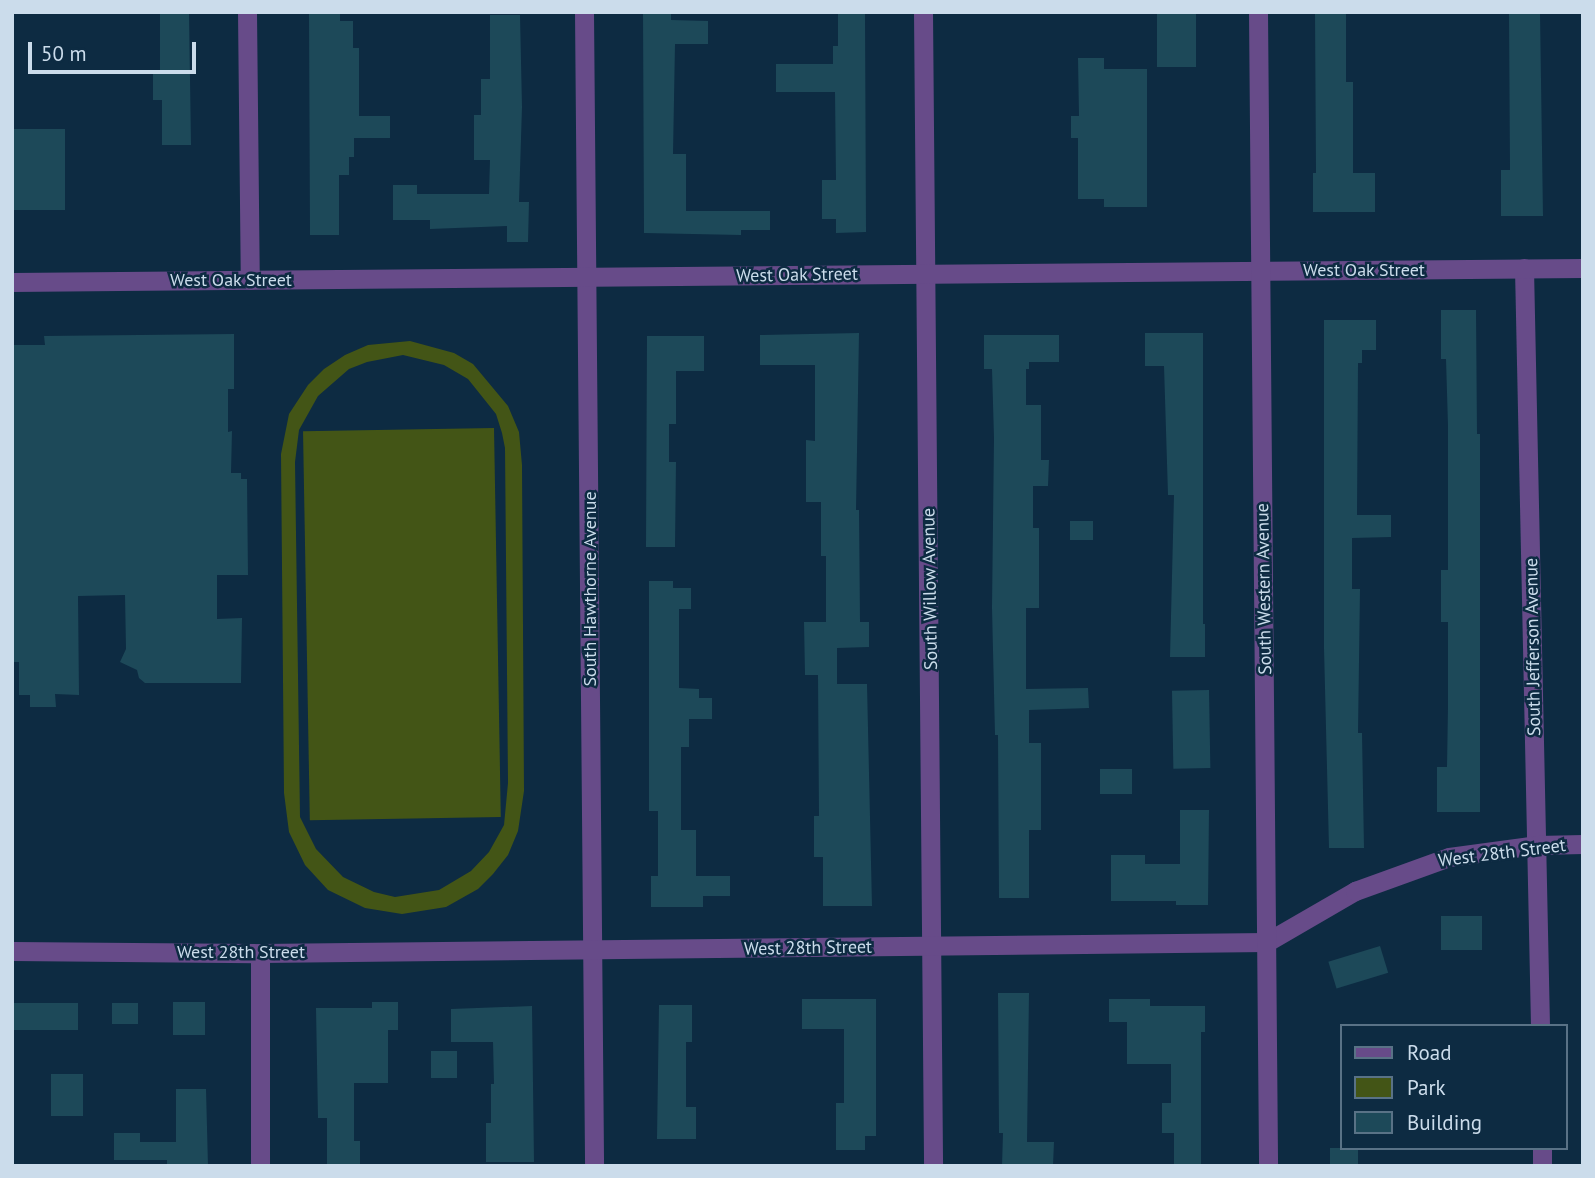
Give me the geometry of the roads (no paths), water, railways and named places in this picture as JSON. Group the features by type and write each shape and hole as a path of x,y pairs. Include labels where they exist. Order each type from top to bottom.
{"street":[{"path":"247,12 250,280"},
{"name":"South Hawthorne Avenue","path":"584,12 589,277 594,1166"},
{"name":"South Willow Avenue","path":"923,12 933,1166"},
{"name":"South Western Avenue","path":"1258,12 1268,1166"},
{"name":"South Jefferson Avenue","path":"1524,268 1540,1024"},
{"name":"West Oak Street","path":"12,282 1583,268"},
{"name":"West 28th Street","path":"12,951 260,953 1267,942 1355,891 1448,857 1537,845 1583,844"},
{"path":"260,953 260,1166"}]}
